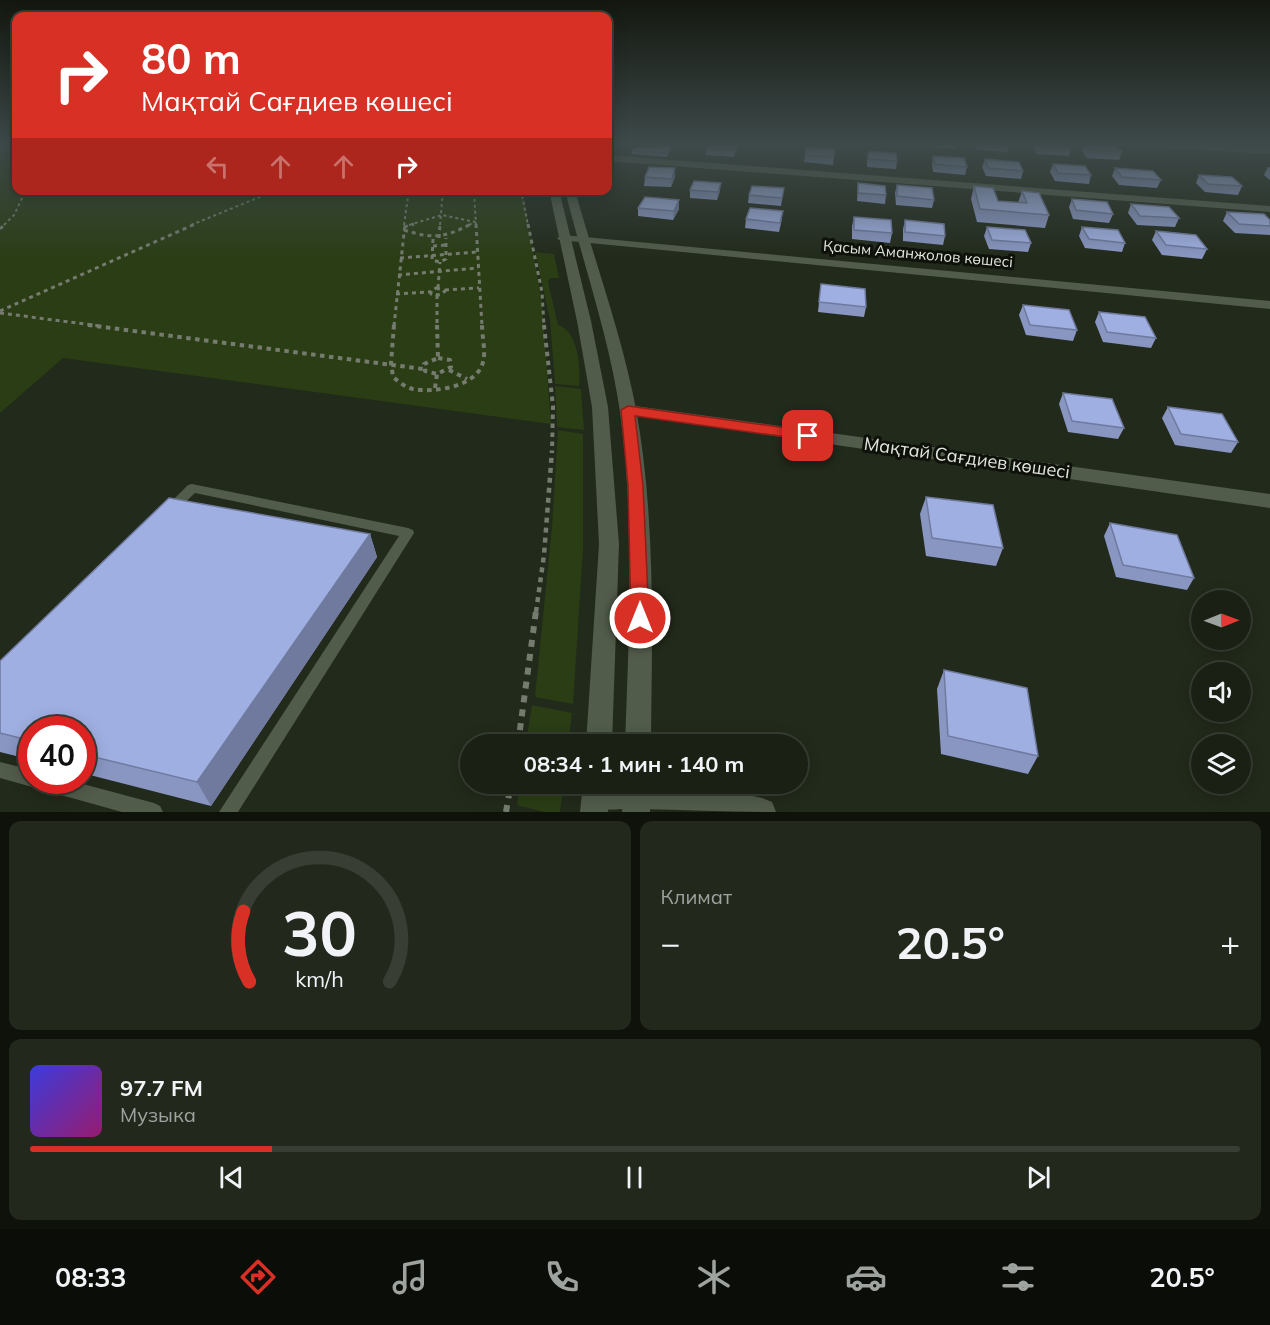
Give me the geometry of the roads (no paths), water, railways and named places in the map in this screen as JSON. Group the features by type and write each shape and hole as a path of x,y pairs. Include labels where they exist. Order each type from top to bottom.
{"street":[{"path":"931,183 1270,209"},
{"path":"556,195 607,322 628,410 636,486 640,597 638,734"},
{"path":"570,195 572,238 600,407 609,544 600,734"},
{"name":"Қасым Аманжолов көшесі","path":"572,238 1270,305"},
{"name":"Мақтай Сағдиев көшесі","path":"628,410 1270,501"},
{"path":"596,797 697,798 762,812"}],"lane":[{"path":"159,521 192,488 408,533 228,812"},
{"path":"0,770 18,774"},
{"path":"88,794 154,812"}]}
